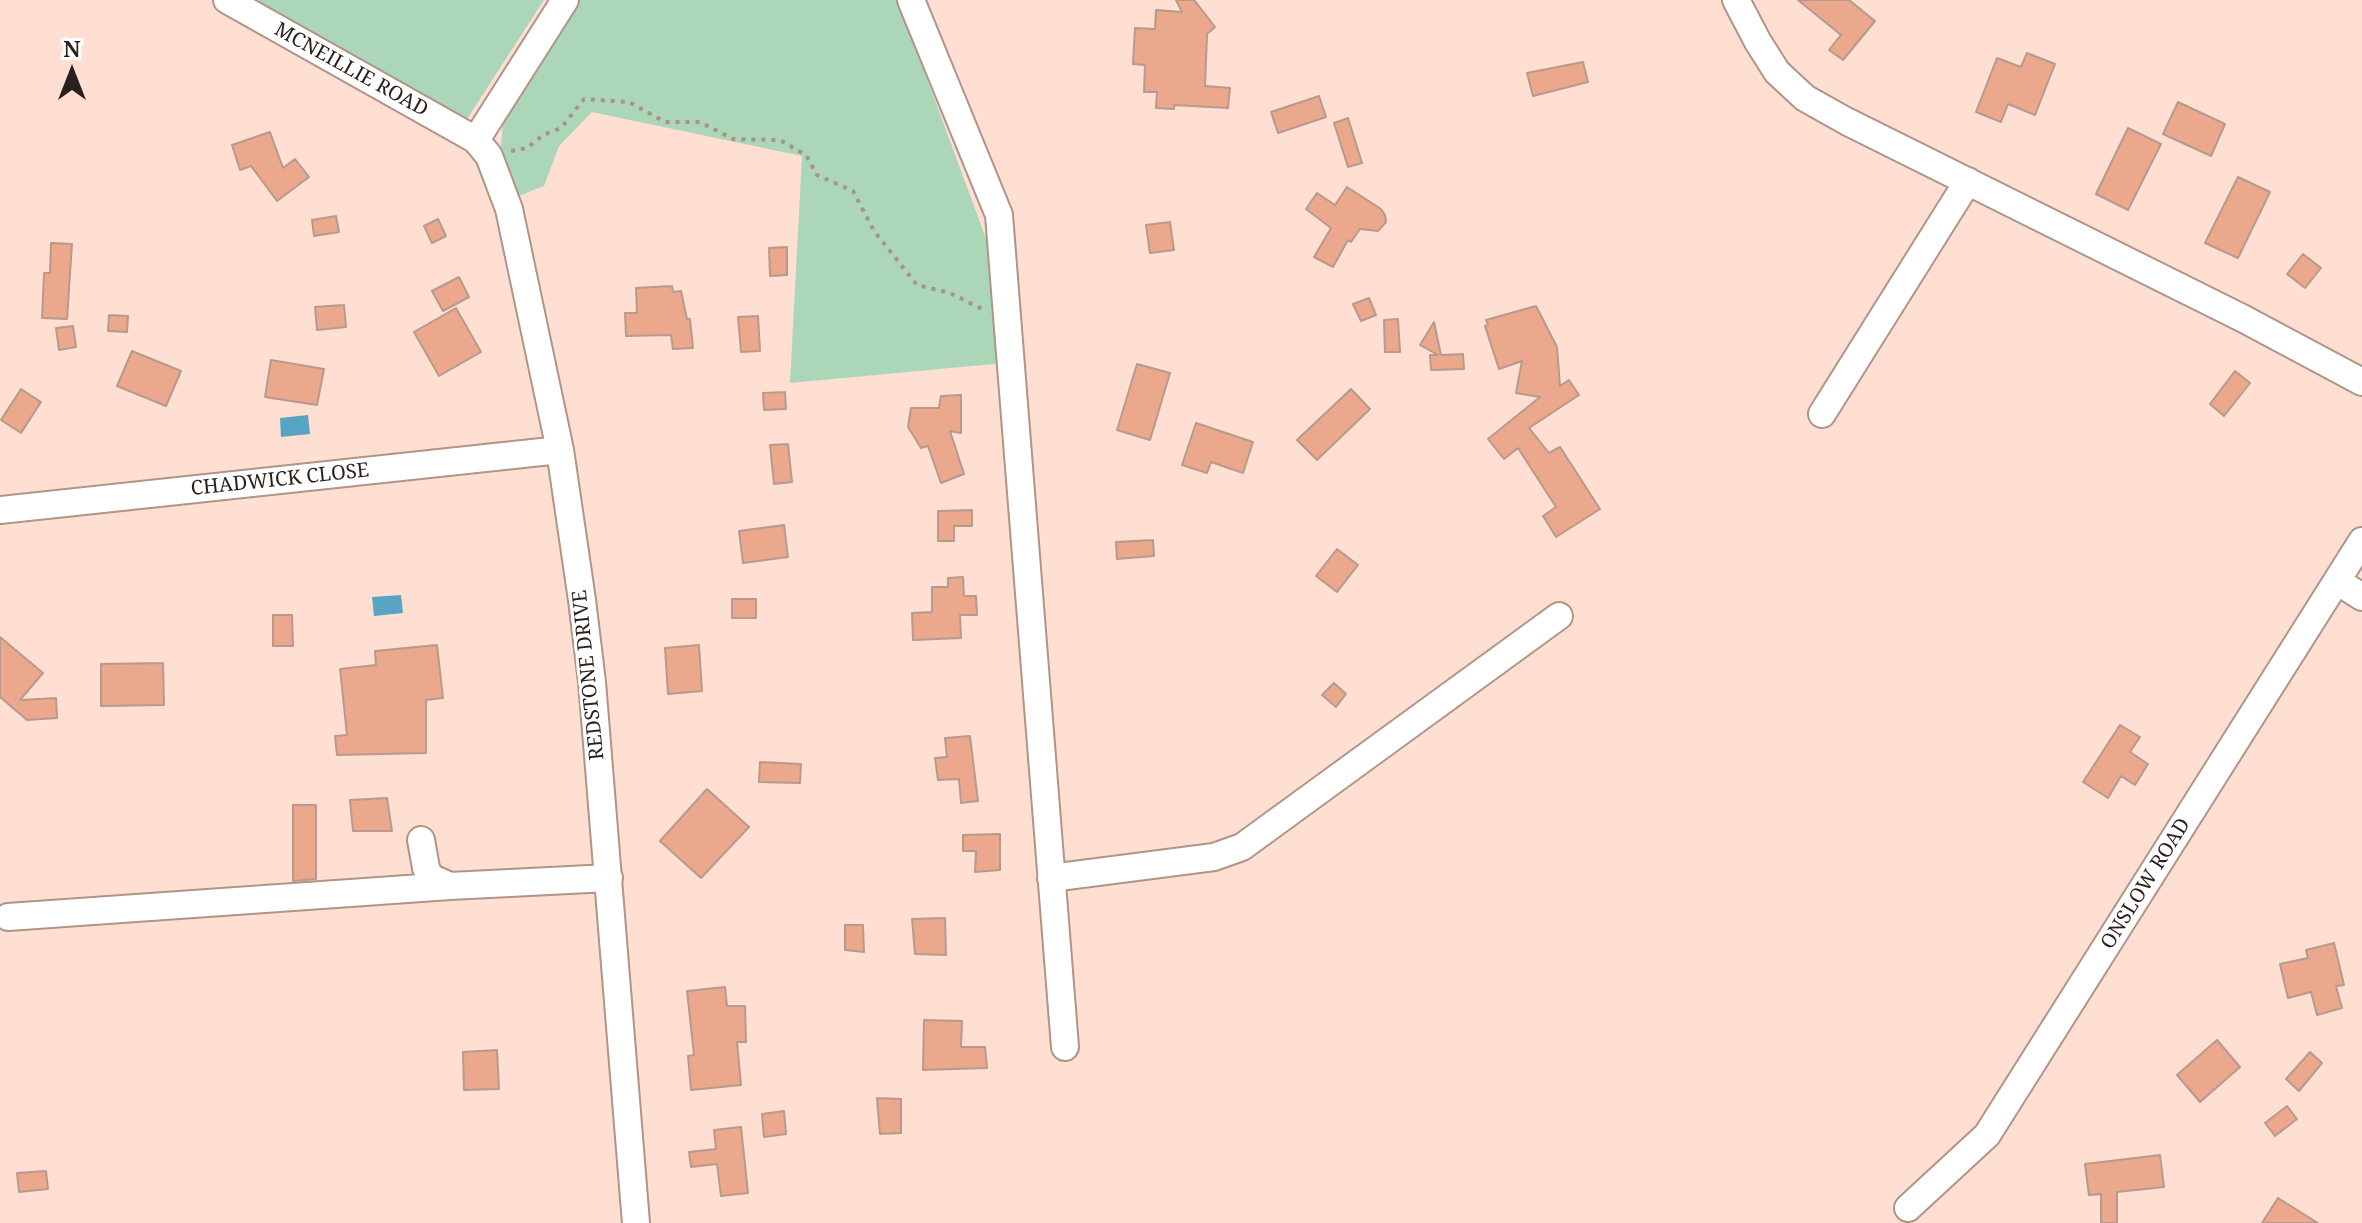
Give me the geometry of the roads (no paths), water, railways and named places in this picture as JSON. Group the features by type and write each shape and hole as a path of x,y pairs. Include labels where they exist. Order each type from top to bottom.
{"street":[{"name":"MCNEILLIE ROAD","path":"227,0 482,148"},
{"path":"482,148 565,0"},
{"path":"911,0 999,215 1065,1047"},
{"path":"1736,0 1777,72 1805,98 2244,319 2362,382"},
{"name":"REDSTONE DRIVE","path":"482,148 509,209 560,450 592,682 636,1223"},
{"path":"1822,414 1968,181"},
{"name":"CHADWICK CLOSE","path":"0,510 560,450"},
{"name":"ONSLOW ROAD","path":"1908,1208 1987,1135 2362,541"},
{"path":"2337,581 2362,597"},
{"path":"1051,878 1214,857 1242,847 1559,616"},
{"path":"421,840 430,877 450,886"},
{"path":"8,917 609,878"}],"water":[{"path":"308,415 310,434 281,437 280,418"},
{"path":"401,595 403,613 374,616 372,597"}]}
